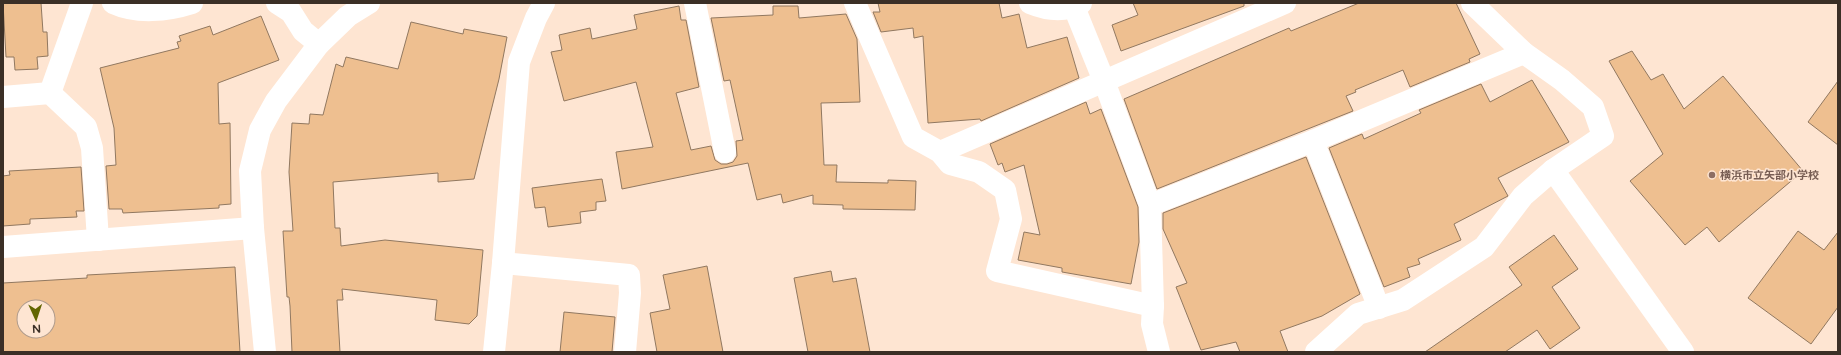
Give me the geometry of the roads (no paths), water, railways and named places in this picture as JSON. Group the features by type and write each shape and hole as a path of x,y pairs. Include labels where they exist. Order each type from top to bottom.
{"street":[{"path":"50,93 82,3"},
{"path":"113,3 121,7 150,10 176,8 192,3"},
{"path":"277,3 291,12 303,31 319,44"},
{"path":"265,352 253,228 250,171 260,130 276,101 319,44 348,16 369,3"},
{"path":"494,352 503,263 519,62 536,18 544,3"},
{"path":"695,3 725,152"},
{"path":"855,3 913,137 940,152 950,164 979,172 1005,190 1011,220 997,271 1153,306"},
{"path":"1030,3 1043,9 1059,10 1078,5 1104,81 1150,205 1153,306 1152,324 1159,352"},
{"path":"940,152 1285,3"},
{"path":"1316,352 1358,314 1403,300 1484,247 1523,196 1553,170 1602,136 1593,107 1562,80 1524,53 1472,3"},
{"path":"1150,205 1313,141 1524,53"},
{"path":"3,97 50,93 86,127 92,148 98,240"},
{"path":"1313,141 1380,308"},
{"path":"1553,170 1683,352"},
{"path":"3,247 253,228"},
{"path":"503,263 629,274 630,293 625,352"}],"place":[{"name":"横浜市立矢部小学校","path":"1712,175"}]}
